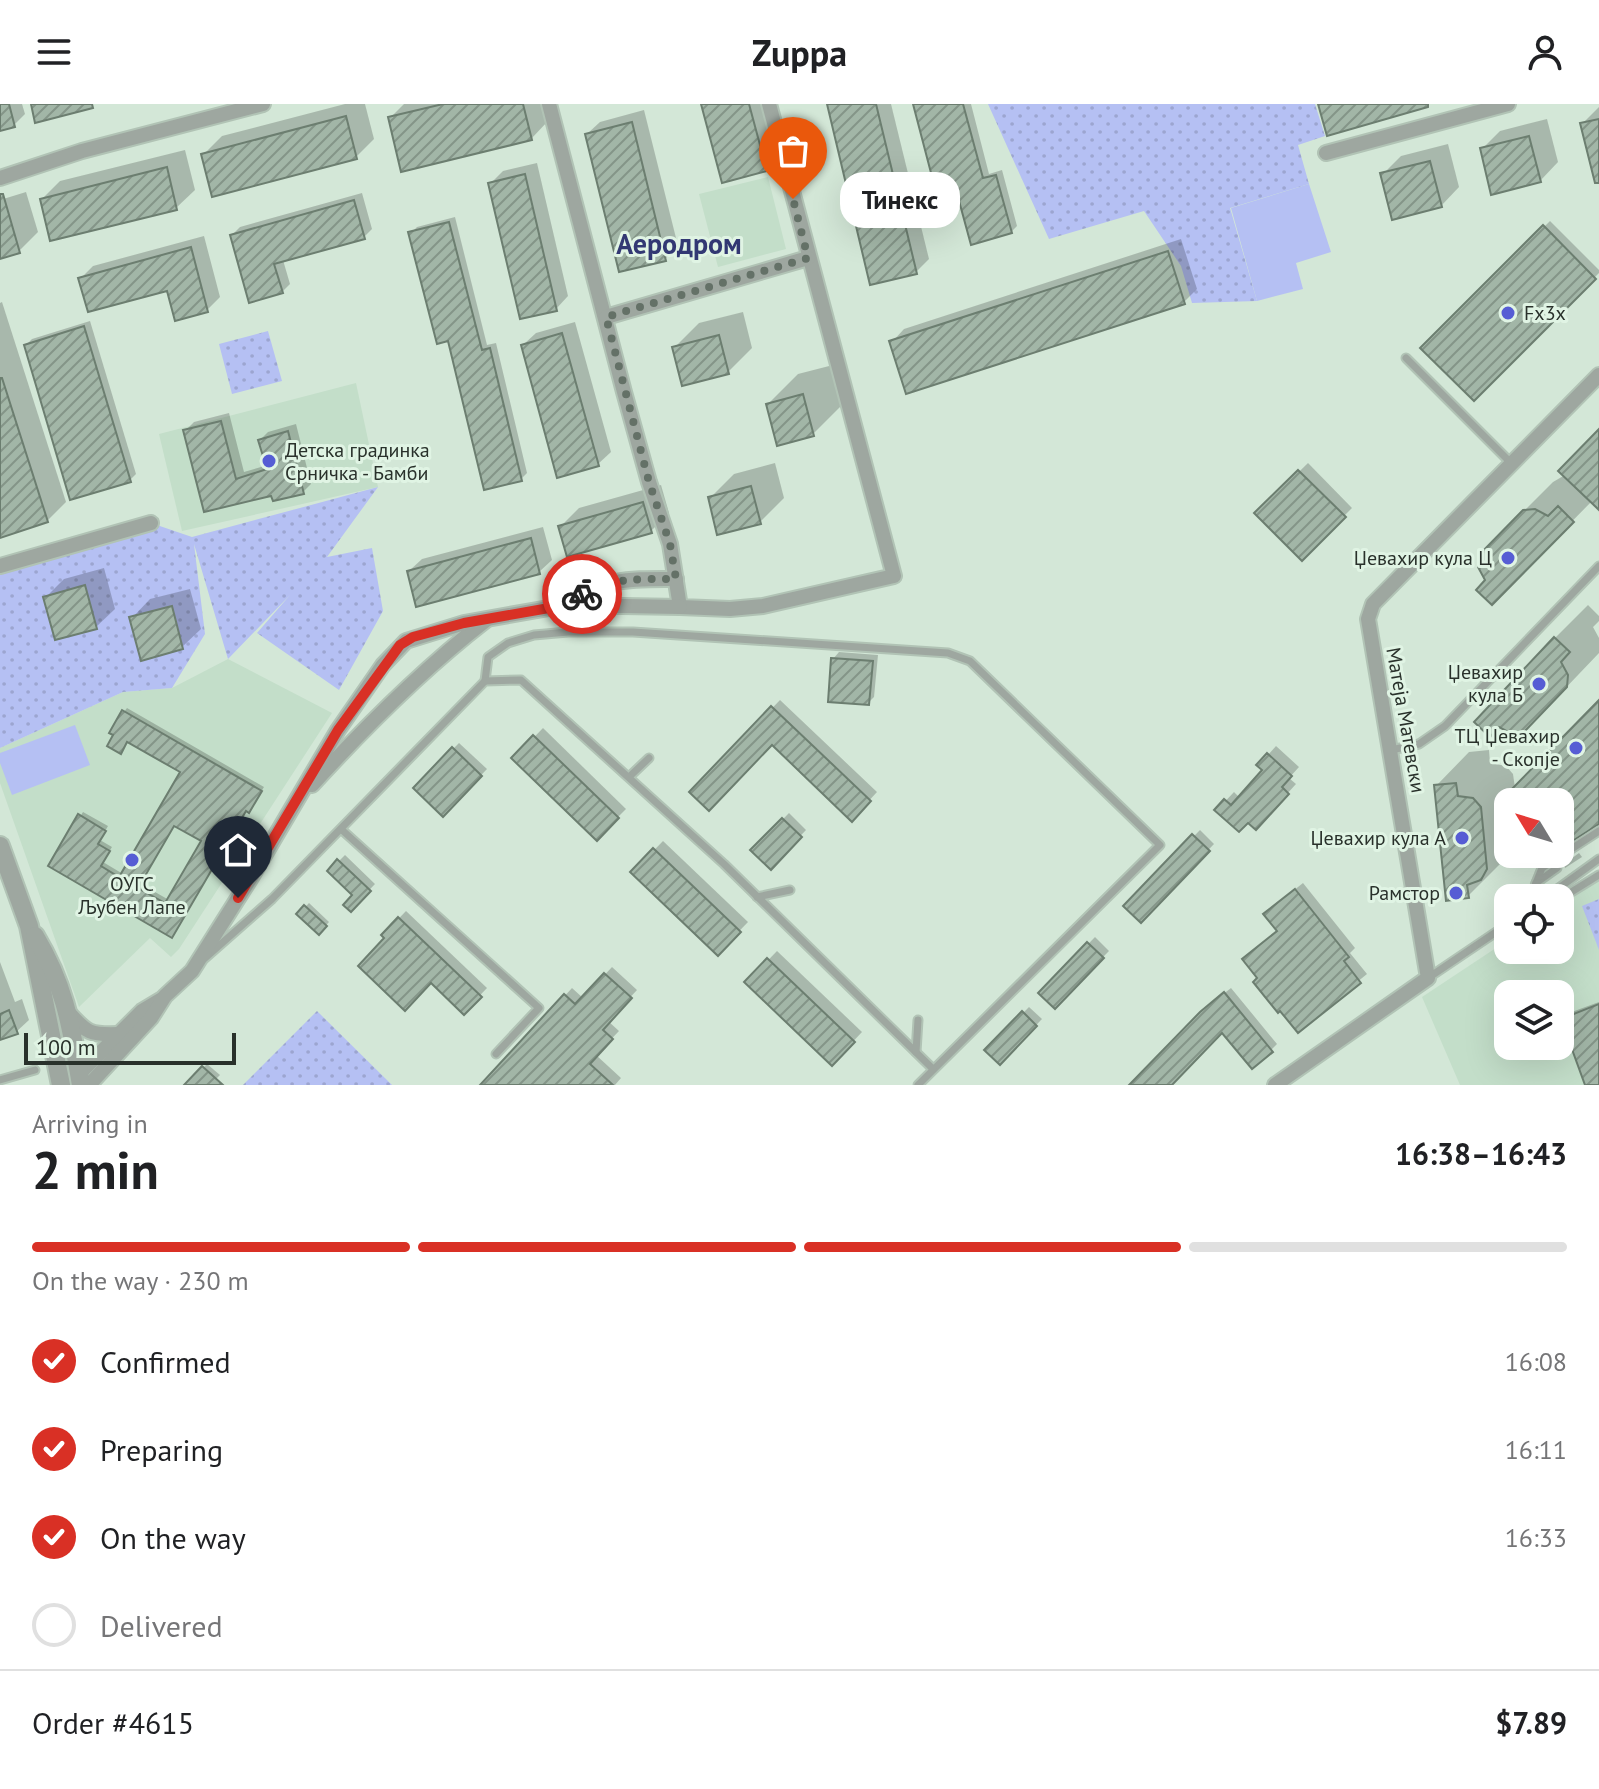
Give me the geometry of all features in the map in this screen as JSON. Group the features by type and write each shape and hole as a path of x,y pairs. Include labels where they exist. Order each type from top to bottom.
{"street":[{"path":"0,178 94,147 263,104"},
{"path":"549,104 649,482 670,544 680,607"},
{"path":"79,1082 151,1018 175,976 192,971 338,730 400,645 427,633 489,618 566,605 730,609 763,606 894,576 769,104"},
{"path":"1326,153 1508,104"},
{"path":"606,317 808,258"},
{"name":"Матеја Матевски","path":"1428,978 1368,619 1373,604 1599,375"},
{"path":"0,566 151,523"},
{"path":"566,605 600,585 624,579 676,579"},
{"path":"291,808 354,739 456,644 489,618"},
{"path":"0,846 29,926 61,1085"},
{"path":"29,926 50,961 69,1013 79,1082"},
{"path":"1275,1085 1428,978"},
{"path":"79,1082 118,1034 142,1011 165,996"},
{"path":"69,1013 84,1030 95,1035 118,1034"}],"lane":[{"path":"1406,358 1512,465"},
{"path":"1391,750 1419,744 1445,726 1599,566"},
{"path":"192,971 342,830 485,681 488,657 508,643 534,635 568,632 633,632 948,653 970,661 1160,845 918,1085"},
{"path":"485,681 521,680 757,897 933,1069"},
{"path":"629,777 649,758"},
{"path":"342,830 539,1008 496,1054"},
{"path":"1534,884 1542,868 1599,831"},
{"path":"1564,884 1599,859"},
{"path":"1534,884 1557,868"},
{"path":"1574,890 1599,875"},
{"path":"757,897 790,890"},
{"path":"1428,978 1494,933"},
{"path":"916,1052 918,1020"},
{"path":"0,1080 35,1070"}],"shaded area":[{"path":"988,104 1315,104 1325,136 1298,145 1309,184 1230,208 1257,301 1192,303 1181,266 1144,211 1049,239"},
{"path":"768,177 786,249 718,267 699,194"},
{"path":"1309,184 1331,252 1296,263 1303,289 1257,301 1231,208"},
{"path":"268,331 282,381 232,394 219,344"},
{"name":"Детска градинка Срничка - Бамби","path":"356,383 378,487 182,531 159,434"},
{"path":"378,487 327,557 372,548 383,611 339,690 257,633 290,595 228,659 194,544 205,634 172,688 123,692 0,748 0,566 151,523 192,537"},
{"name":"ОУГС Љубен Лапе","path":"228,659 332,713 179,949 171,957 150,938 79,1007 0,783 0,748 123,692 172,688"},
{"path":"75,725 90,765 12,795 0,763 0,753"},
{"path":"1599,880 1599,1085 1460,1085 1422,997 1494,949 1494,964 1574,964 1574,897"},
{"path":"1599,899 1599,950 1582,906"},
{"path":"317,1011 392,1085 243,1085"}],"building":[{"path":"0,104 9,104 15,127 0,131"},
{"path":"31,104 92,104 93,108 35,123"},
{"path":"443,104 523,104 532,140 401,172 388,117"},
{"path":"701,104 749,104 767,171 722,183"},
{"path":"827,104 876,104 917,274 870,285"},
{"path":"913,104 963,104 983,178 996,175 1012,233 971,245 955,186 936,192"},
{"path":"1318,104 1428,104 1428,107 1327,136"},
{"path":"346,116 357,159 212,197 201,154"},
{"path":"1599,119 1599,183 1595,183 1580,123"},
{"path":"632,122 666,261 619,272 585,134"},
{"path":"1529,136 1541,182 1491,195 1480,148"},
{"path":"1430,161 1442,207 1392,220 1380,173"},
{"path":"167,167 177,210 50,241 40,199"},
{"path":"525,174 557,311 520,319 488,183"},
{"path":"0,194 3,194 20,253 0,259"},
{"path":"354,200 365,239 274,264 283,293 249,303 230,235"},
{"path":"449,222 482,350 490,348 522,481 484,490 448,341 437,344 408,232"},
{"name":"Fx3x","path":"1543,225 1596,279 1474,401 1420,348"},
{"path":"191,247 208,312 175,321 167,291 88,312 78,278"},
{"path":"1168,251 1185,304 906,394 889,341"},
{"path":"84,326 131,482 70,500 24,345"},
{"path":"562,333 599,466 557,478 521,345"},
{"path":"719,335 729,374 682,386 672,347"},
{"path":"0,378 48,522 0,538"},
{"path":"803,394 814,436 777,446 766,404"},
{"path":"221,421 236,479 267,469 258,440 288,431 304,494 273,501 271,496 204,512 183,430"},
{"path":"1599,429 1599,510 1558,471"},
{"path":"1298,470 1346,517 1302,561 1254,513"},
{"path":"751,486 761,524 717,535 708,497"},
{"path":"643,502 652,533 567,557 558,526"},
{"name":"Џевахир кула Ц","path":"1558,506 1574,522 1492,605 1476,590 1485,580 1478,567 1479,555 1523,510 1535,509 1548,516"},
{"path":"531,538 540,574 416,607 407,571"},
{"path":"85,585 97,629 55,640 43,597"},
{"path":"172,606 183,649 141,661 129,617"},
{"name":"Џевахир кула Б","path":"1554,637 1570,652 1561,662 1568,675 1567,687 1524,732 1512,734 1499,727 1490,737 1474,722"},
{"path":"831,658 873,661 869,705 828,702"},
{"name":"ТЦ Џевахир - Скопје","path":"1599,700 1599,824 1574,840 1574,788 1513,788"},
{"path":"771,706 871,801 852,822 772,745 709,811 689,792"},
{"path":"122,710 262,791 249,813 246,811 172,938 48,866 78,814 106,831 98,844 110,851 101,866 119,877 180,772 127,742 121,754 107,746 113,735 109,733","holes":["174,826 201,841 165,903 138,888"]},
{"path":"533,735 619,818 597,841 511,758"},
{"path":"452,747 482,776 443,817 413,788"},
{"path":"1267,753 1292,776 1282,787 1289,794 1256,830 1248,823 1239,832 1214,810 1224,799 1231,805 1262,770 1256,765"},
{"name":"Џевахир кула А","path":"1456,783 1458,796 1473,798 1481,807 1487,869 1481,880 1467,885 1469,898 1446,901 1434,785"},
{"path":"782,818 802,837 771,870 750,850"},
{"path":"1192,834 1210,851 1141,923 1123,906"},
{"path":"653,848 741,932 718,956 630,872"},
{"path":"337,859 371,891 351,912 343,905 352,895 327,871"},
{"path":"1295,889 1349,957 1344,961 1361,983 1298,1033 1253,982 1257,978 1242,959 1277,931 1263,914"},
{"path":"304,905 327,926 319,935 296,914"},
{"path":"398,917 482,997 464,1015 431,983 405,1011 358,966 384,938 381,935"},
{"path":"1087,942 1104,958 1055,1009 1038,993"},
{"path":"767,958 855,1042 832,1066 744,982"},
{"path":"604,973 632,998 603,1030 613,1039 590,1064 613,1085 480,1085 564,994 575,1004"},
{"path":"1224,992 1273,1052 1252,1069 1222,1033 1172,1085 1129,1085 1200,1012"},
{"path":"1599,1004 1599,1085 1585,1085 1574,1055 1574,1014"},
{"path":"9,1010 18,1034 0,1040 0,1014"},
{"path":"1022,1011 1037,1026 1000,1065 984,1050"},
{"path":"202,1066 223,1085 184,1085"}],"way so far":[{"path":"582,594 600,585 624,579 676,579 670,544 649,482 606,317 808,258 793,199"}],"place":[{"name":"Тинекс","path":"793,199"},
{"name":"Fx3x","path":"1508,313"},
{"name":"Детска градинка Срничка - Бамби","path":"269,461"},
{"name":"Џевахир кула Ц","path":"1508,558"},
{"name":"Џевахир кула Б","path":"1539,684"},
{"name":"ТЦ Џевахир - Скопје","path":"1576,748"},
{"name":"Џевахир кула А","path":"1462,838"},
{"name":"ОУГС Љубен Лапе","path":"132,860"},
{"name":"Рамстор","path":"1456,893"}],"district":[{"name":"Аеродром","path":"679,243"}],"route":[{"path":"238,898 338,730 400,645 413,637 464,623 566,605 582,594"}]}
